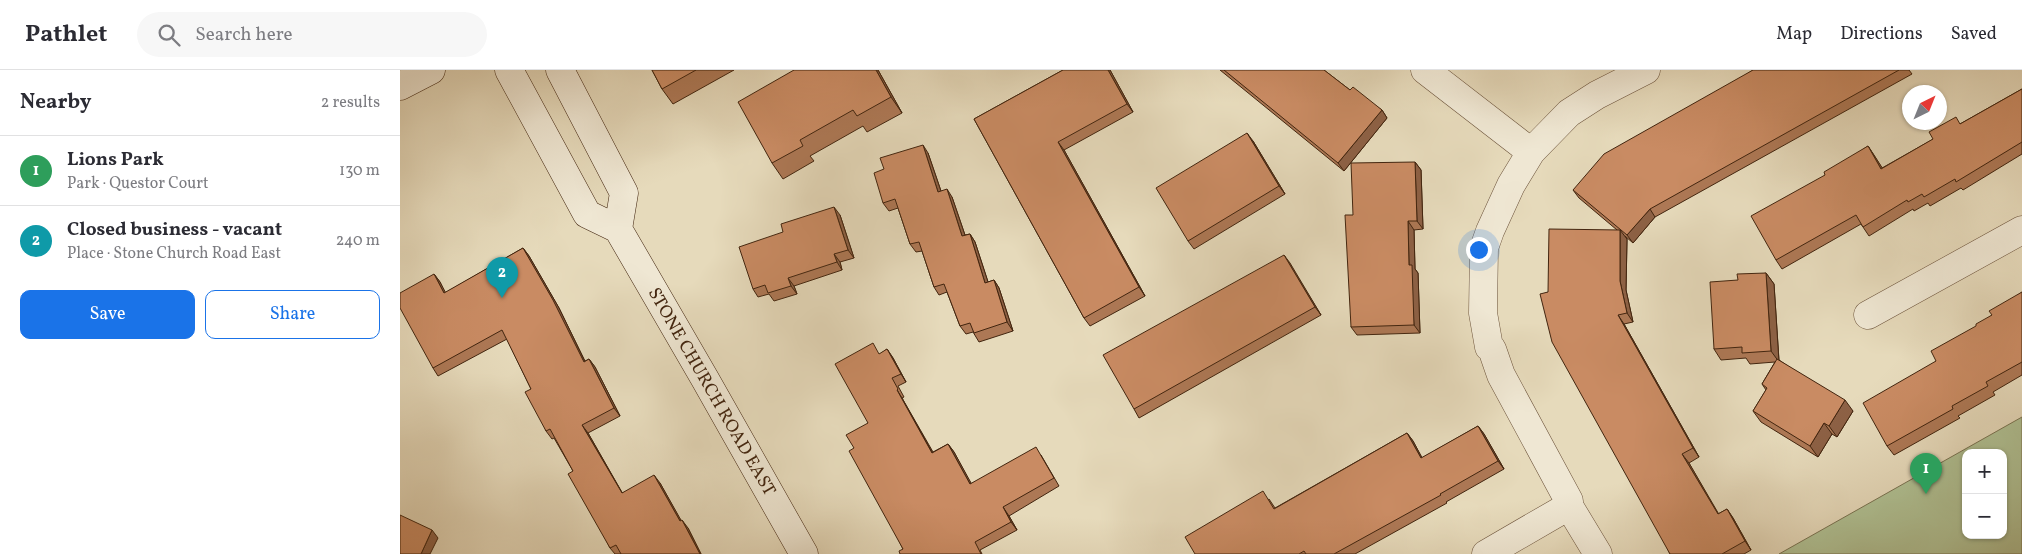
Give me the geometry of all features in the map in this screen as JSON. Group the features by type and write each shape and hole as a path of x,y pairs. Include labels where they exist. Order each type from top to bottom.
{"street":[{"path":"400,86 431,70"},
{"path":"509,70 587,214 618,230 624,193 560,70"},
{"path":"1425,70 1531,152"},
{"path":"1598,554 1569,506 1569,501 1501,375 1492,350 1489,347 1483,313 1484,248 1503,199 1531,152 1569,113 1597,95 1646,70"},
{"name":"STONE CHURCH ROAD EAST","path":"618,230 804,554"},
{"path":"1868,315 2022,230"},
{"path":"1486,554 1569,506"}],"green space":[{"path":"2022,417 2022,554 1779,554 1962,451 1962,539 2007,539 2007,449 1965,449"}],"building":[{"path":"652,70 696,70 662,89"},
{"path":"794,70 876,70 891,97 857,116 853,110 800,140 803,146 772,163 738,102"},
{"path":"1063,70 1108,70 1127,104 1058,142 1139,287 1084,318 974,119"},
{"path":"1224,70 1324,70 1350,90 1353,87 1382,110 1338,163"},
{"path":"1753,70 1899,70 1650,209 1627,235 1573,190 1604,154"},
{"path":"2022,89 2022,142 1956,182 1955,179 1924,197 1922,194 1908,202 1907,200 1863,227 1856,215 1776,260 1751,216 1825,175 1824,172 1868,146 1881,169 1933,139 1929,132 1933,130 1947,130 1947,122 1956,117 1960,124"},
{"path":"1247,133 1279,186 1188,241 1156,188"},
{"path":"923,145 938,192 947,189 962,236 970,234 985,283 994,280 1007,322 974,333 970,323 960,326 944,284 934,287 919,242 910,244 895,199 883,203 874,173 884,169 880,158"},
{"path":"1415,162 1417,221 1408,221 1409,265 1412,265 1414,325 1351,327 1345,215 1353,215 1351,163"},
{"path":"834,207 848,250 834,254 837,262 788,278 791,286 768,293 765,285 753,289 739,247 783,232 781,224"},
{"path":"1549,229 1620,230 1620,281 1627,313 1618,315 1693,448 1682,454 1718,514 1727,509 1745,541 1722,554 1670,554 1552,342 1540,294 1548,292"},
{"path":"523,248 553,300 584,362 589,359 614,408 582,425 622,493 654,475 680,521 682,520 700,554 621,554 616,545 610,548 568,474 573,471 550,429 546,431 525,392 531,389 502,330 433,368 400,308 400,293 434,274 444,293"},
{"path":"1284,255 1315,307 1134,409 1103,355"},
{"path":"1766,273 1771,351 1742,353 1742,347 1714,349 1710,282 1738,280 1737,274"},
{"path":"2022,292 2022,362 1986,382 1988,386 1952,406 1953,409 1887,446 1863,403 1936,361 1931,351 1976,326 1976,324 1992,315 1989,311"},
{"path":"873,343 879,354 887,349 901,374 892,378 932,453 948,444 970,484 1036,447 1054,478 1003,507 1011,522 975,542 981,554 900,554 899,551 903,549 849,451 854,448 846,435 868,423 835,364"},
{"path":"1777,359 1845,400 1829,426 1824,423 1810,446 1753,411 1767,388 1762,384"},
{"path":"1478,426 1498,461 1334,554 1306,554 1304,551 1299,554 1195,554 1185,537 1263,491 1274,509 1407,433 1421,458"},
{"path":"400,515 432,530 421,554 400,554"}],"place":[{"name":"Closed business - vacant","path":"502,298"},
{"name":"Lions Park","path":"1926,494"}]}
